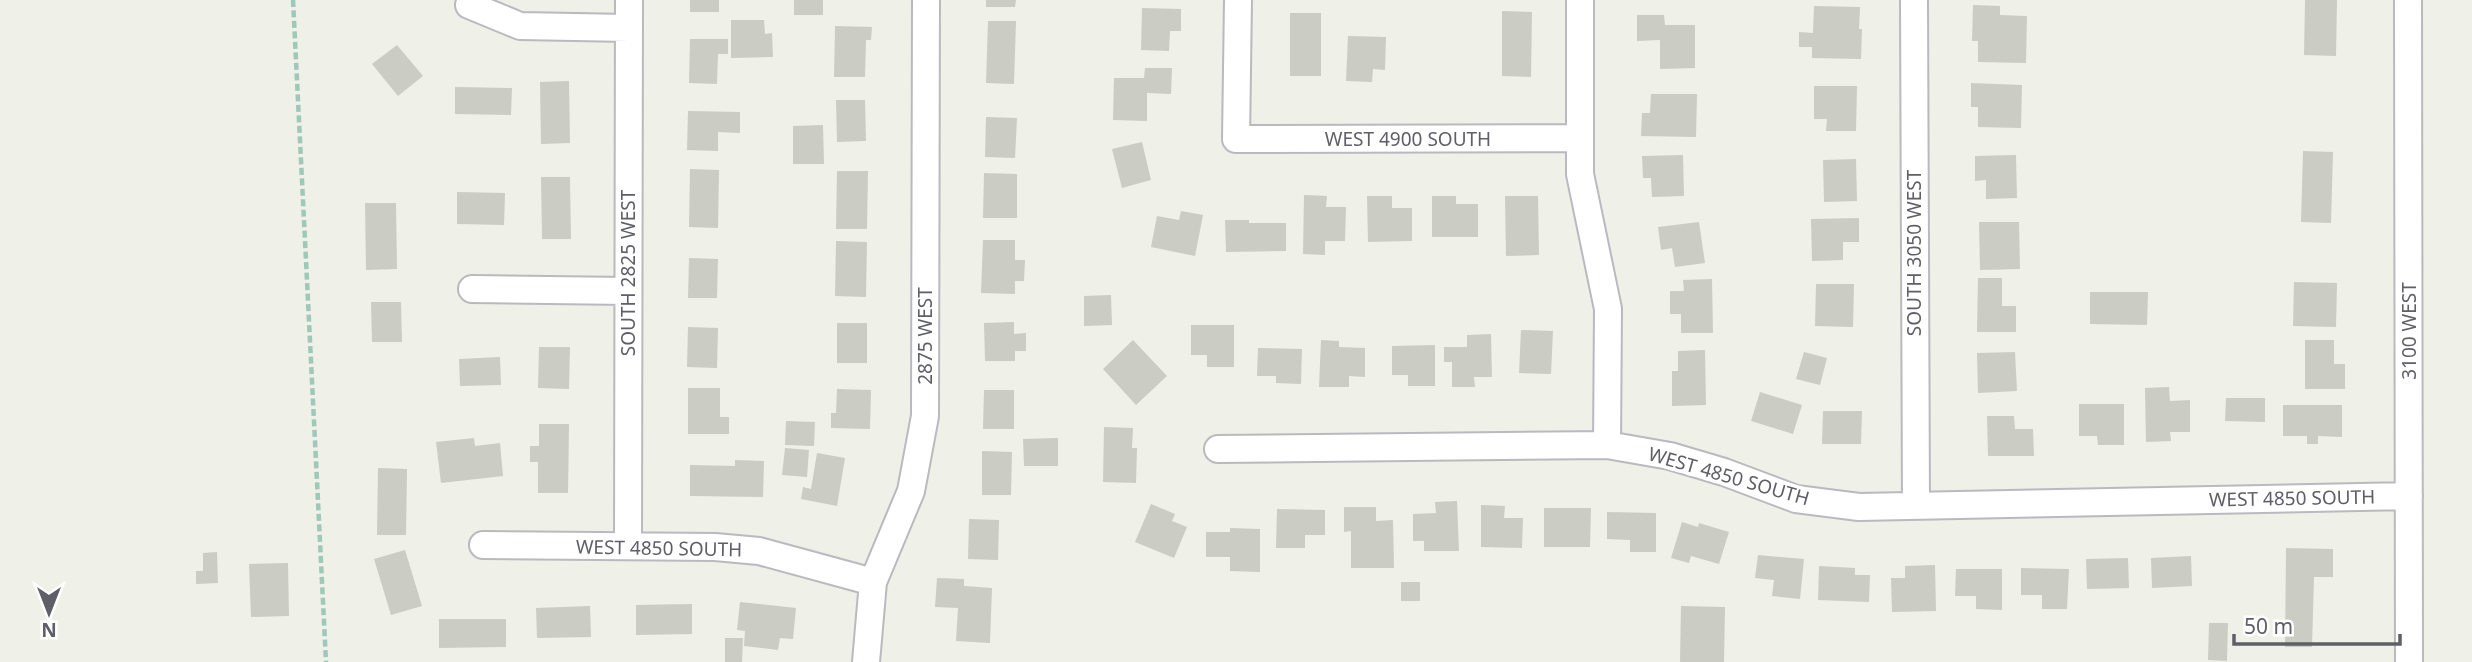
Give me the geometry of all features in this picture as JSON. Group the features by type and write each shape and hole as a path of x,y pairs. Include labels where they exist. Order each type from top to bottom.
{"street":[{"name":"SOUTH 2825 WEST","path":"628,546 629,0"},
{"name":"2875 WEST","path":"866,662 873,582 911,491 925,416 926,0"},
{"name":"WEST 4900 SOUTH","path":"1238,0 1228,146 1579,138"},
{"path":"1580,0 1580,174 1608,309 1607,445"},
{"name":"SOUTH 3050 WEST","path":"1914,0 1916,506"},
{"name":"3100 WEST","path":"2408,0 2409,662"},
{"path":"469,5 520,26 629,28"},
{"path":"472,289 628,291"},
{"name":"WEST 4850 SOUTH","path":"1218,449 1607,445 1670,456 1724,472 1796,499 1859,507 2409,496"},
{"name":"WEST 4850 SOUTH","path":"482,545 715,547 759,551 873,582"}],"path":[{"path":"293,0 326,662"}],"building":[{"path":"690,0 719,0 719,12 690,12"},
{"path":"794,0 823,0 823,15 794,15"},
{"path":"986,0 1016,0 1015,7 986,7"},
{"path":"2305,0 2337,0 2336,56 2304,55"},
{"path":"1973,5 2000,6 2000,15 2027,16 2026,63 1978,62 1978,41 1972,41"},
{"path":"1814,6 1860,7 1861,59 1812,58 1812,47 1799,47 1799,32 1813,33"},
{"path":"1142,8 1181,9 1181,31 1170,31 1169,51 1141,50"},
{"path":"1502,11 1532,12 1531,77 1502,76"},
{"path":"1290,13 1321,13 1321,76 1290,76"},
{"path":"1637,15 1664,15 1665,25 1695,25 1695,68 1660,69 1660,40 1637,41"},
{"path":"731,20 764,20 765,34 772,33 773,57 731,58"},
{"path":"988,21 1016,21 1014,84 986,83"},
{"path":"835,26 872,27 871,40 866,40 865,77 834,77"},
{"path":"1348,36 1386,37 1385,70 1373,69 1372,82 1346,81"},
{"path":"690,39 728,39 728,54 718,54 717,84 689,83"},
{"path":"397,45 423,76 398,96 372,64"},
{"path":"1145,68 1172,68 1171,94 1147,93 1147,121 1113,120 1114,78 1144,78"},
{"path":"569,81 570,143 541,144 540,82"},
{"path":"1971,83 2022,85 2021,128 1978,127 1978,107 1971,107"},
{"path":"1814,86 1857,86 1856,131 1826,131 1827,119 1814,119"},
{"path":"455,87 512,88 511,115 455,114"},
{"path":"1651,94 1697,94 1696,137 1641,136 1642,113 1650,113"},
{"path":"836,100 865,100 866,141 837,142"},
{"path":"688,111 740,112 740,133 718,132 718,151 687,150"},
{"path":"986,117 1017,118 1015,158 985,157"},
{"path":"823,125 824,164 793,164 793,126"},
{"path":"1142,142 1151,180 1122,188 1112,149"},
{"path":"2303,151 2333,152 2331,223 2301,222"},
{"path":"1683,155 1684,196 1652,197 1651,178 1643,178 1642,156"},
{"path":"2016,155 2017,198 1986,199 1986,180 1975,181 1975,156"},
{"path":"1856,159 1857,201 1824,202 1823,160"},
{"path":"690,169 719,170 718,228 689,227"},
{"path":"837,171 868,171 867,229 836,229"},
{"path":"984,173 1017,174 1017,218 983,218"},
{"path":"541,177 570,177 571,239 542,239"},
{"path":"457,192 505,193 504,225 457,224"},
{"path":"1304,195 1327,196 1326,207 1346,207 1345,241 1325,241 1325,255 1303,254"},
{"path":"1367,196 1392,196 1392,208 1412,208 1412,241 1368,242"},
{"path":"1432,196 1456,196 1456,204 1478,204 1478,237 1432,237"},
{"path":"1505,196 1538,196 1539,255 1506,256"},
{"path":"365,203 396,203 397,269 366,270"},
{"path":"1181,211 1203,215 1195,256 1151,247 1157,216 1179,220"},
{"path":"1859,218 1859,242 1843,242 1843,260 1812,261 1811,219"},
{"path":"1225,220 1286,223 1286,251 1226,252"},
{"path":"1699,222 1705,263 1675,267 1672,248 1661,250 1658,227"},
{"path":"1979,222 2019,222 2020,269 1980,270"},
{"path":"983,240 1015,240 1015,260 1025,260 1024,281 1015,281 1015,294 981,293"},
{"path":"836,241 867,242 866,297 835,296"},
{"path":"689,258 718,259 717,298 688,298"},
{"path":"1978,278 2002,278 2002,306 2016,306 2016,332 1977,332"},
{"path":"1712,279 1713,333 1681,333 1681,314 1670,314 1670,291 1684,291 1683,280"},
{"path":"2294,282 2337,283 2336,327 2293,326"},
{"path":"1816,284 1854,284 1853,327 1815,326"},
{"path":"2090,292 2148,292 2147,325 2090,324"},
{"path":"1111,295 1112,325 1084,326 1084,296"},
{"path":"371,302 401,302 402,342 372,342"},
{"path":"1014,322 1014,334 1026,333 1026,351 1015,351 1015,361 985,361 984,323"},
{"path":"837,323 867,323 867,363 837,363"},
{"path":"1191,325 1234,325 1234,367 1207,367 1207,355 1191,355"},
{"path":"688,327 718,328 717,368 687,367"},
{"path":"1521,330 1553,331 1551,374 1519,373"},
{"path":"1491,334 1492,377 1474,377 1475,387 1452,387 1452,362 1444,362 1444,347 1467,347 1467,335"},
{"path":"1133,340 1167,376 1136,405 1103,369"},
{"path":"1321,340 1339,341 1339,347 1365,348 1365,377 1349,376 1349,387 1319,387"},
{"path":"2305,340 2334,340 2334,364 2345,364 2345,389 2305,389"},
{"path":"1435,345 1435,386 1408,386 1408,375 1392,375 1392,346"},
{"path":"539,347 570,347 569,389 538,388"},
{"path":"1258,348 1302,349 1301,384 1276,383 1276,376 1257,376"},
{"path":"1705,350 1706,405 1672,406 1672,371 1678,371 1678,351"},
{"path":"1804,352 1827,358 1820,385 1796,379"},
{"path":"2015,352 2017,391 1978,393 1977,353"},
{"path":"500,357 501,385 460,386 459,359"},
{"path":"2169,387 2170,401 2190,400 2190,432 2170,432 2171,441 2146,442 2145,388"},
{"path":"688,388 720,388 720,417 729,417 729,434 688,434"},
{"path":"837,389 871,390 870,429 831,428 831,413 836,413"},
{"path":"984,390 1014,390 1014,429 983,429"},
{"path":"1760,392 1802,405 1793,434 1751,421"},
{"path":"2226,398 2265,398 2265,422 2225,421"},
{"path":"2079,404 2124,404 2124,445 2098,445 2097,436 2079,436"},
{"path":"2283,405 2342,405 2342,437 2318,436 2318,444 2307,444 2307,436 2283,436"},
{"path":"1823,411 1862,411 1861,444 1822,444"},
{"path":"1987,416 2014,416 2015,429 2033,429 2034,456 1988,456"},
{"path":"786,421 815,422 814,446 785,445"},
{"path":"539,424 569,424 568,493 538,493 538,462 530,462 530,446 539,446"},
{"path":"1104,427 1133,428 1132,448 1137,448 1136,483 1103,482"},
{"path":"474,438 475,446 500,443 503,476 441,483 436,442"},
{"path":"1058,438 1058,466 1024,466 1023,439"},
{"path":"785,448 809,450 807,477 782,475"},
{"path":"982,451 1012,452 1011,495 982,495"},
{"path":"817,453 845,458 837,506 801,499 803,487 811,489"},
{"path":"735,460 764,461 763,497 690,496 690,465 735,466"},
{"path":"378,468 407,469 406,535 377,535"},
{"path":"1457,501 1459,551 1424,551 1424,541 1413,541 1413,514 1436,513 1435,502"},
{"path":"1151,504 1175,514 1172,521 1187,527 1174,558 1135,542"},
{"path":"1481,505 1505,506 1504,518 1523,518 1522,548 1481,547"},
{"path":"1344,507 1376,507 1376,521 1393,520 1394,568 1351,568 1351,531 1344,532"},
{"path":"1544,508 1591,508 1590,547 1544,547"},
{"path":"1277,509 1325,510 1325,535 1305,535 1305,548 1276,548"},
{"path":"1607,512 1656,513 1656,552 1630,552 1630,540 1607,539"},
{"path":"969,519 999,520 998,560 968,559"},
{"path":"1682,522 1698,527 1699,523 1729,532 1719,564 1691,556 1689,563 1671,558"},
{"path":"1230,528 1260,529 1260,572 1230,571 1230,557 1206,557 1206,532 1230,532"},
{"path":"2286,548 2333,549 2333,577 2314,577 2312,647 2285,647"},
{"path":"405,550 422,606 391,615 374,559"},
{"path":"217,552 218,583 196,584 196,571 203,571 203,553"},
{"path":"1758,555 1804,559 1800,599 1772,596 1774,580 1755,578"},
{"path":"2191,556 2192,586 2152,588 2151,558"},
{"path":"2128,558 2129,588 2087,589 2086,559"},
{"path":"288,563 289,616 251,617 249,564"},
{"path":"1935,565 1936,611 1892,612 1891,578 1905,578 1905,566"},
{"path":"1819,566 1855,568 1855,575 1870,575 1869,602 1818,600"},
{"path":"2021,568 2069,569 2067,609 2042,609 2042,595 2021,595"},
{"path":"1956,569 2002,569 2002,610 1976,609 1976,596 1955,596"},
{"path":"937,578 964,579 964,586 992,588 990,643 956,641 958,608 935,607"},
{"path":"1401,582 1420,582 1420,601 1401,601"},
{"path":"740,602 796,608 793,639 780,638 778,650 744,646 745,631 737,630"},
{"path":"692,604 692,634 636,635 636,605"},
{"path":"590,606 591,637 537,638 536,608"},
{"path":"1681,606 1725,607 1724,662 1680,662"},
{"path":"439,619 506,619 506,647 439,648"},
{"path":"2209,623 2228,623 2227,661 2208,660"},
{"path":"725,638 743,638 742,662 725,662"}]}
